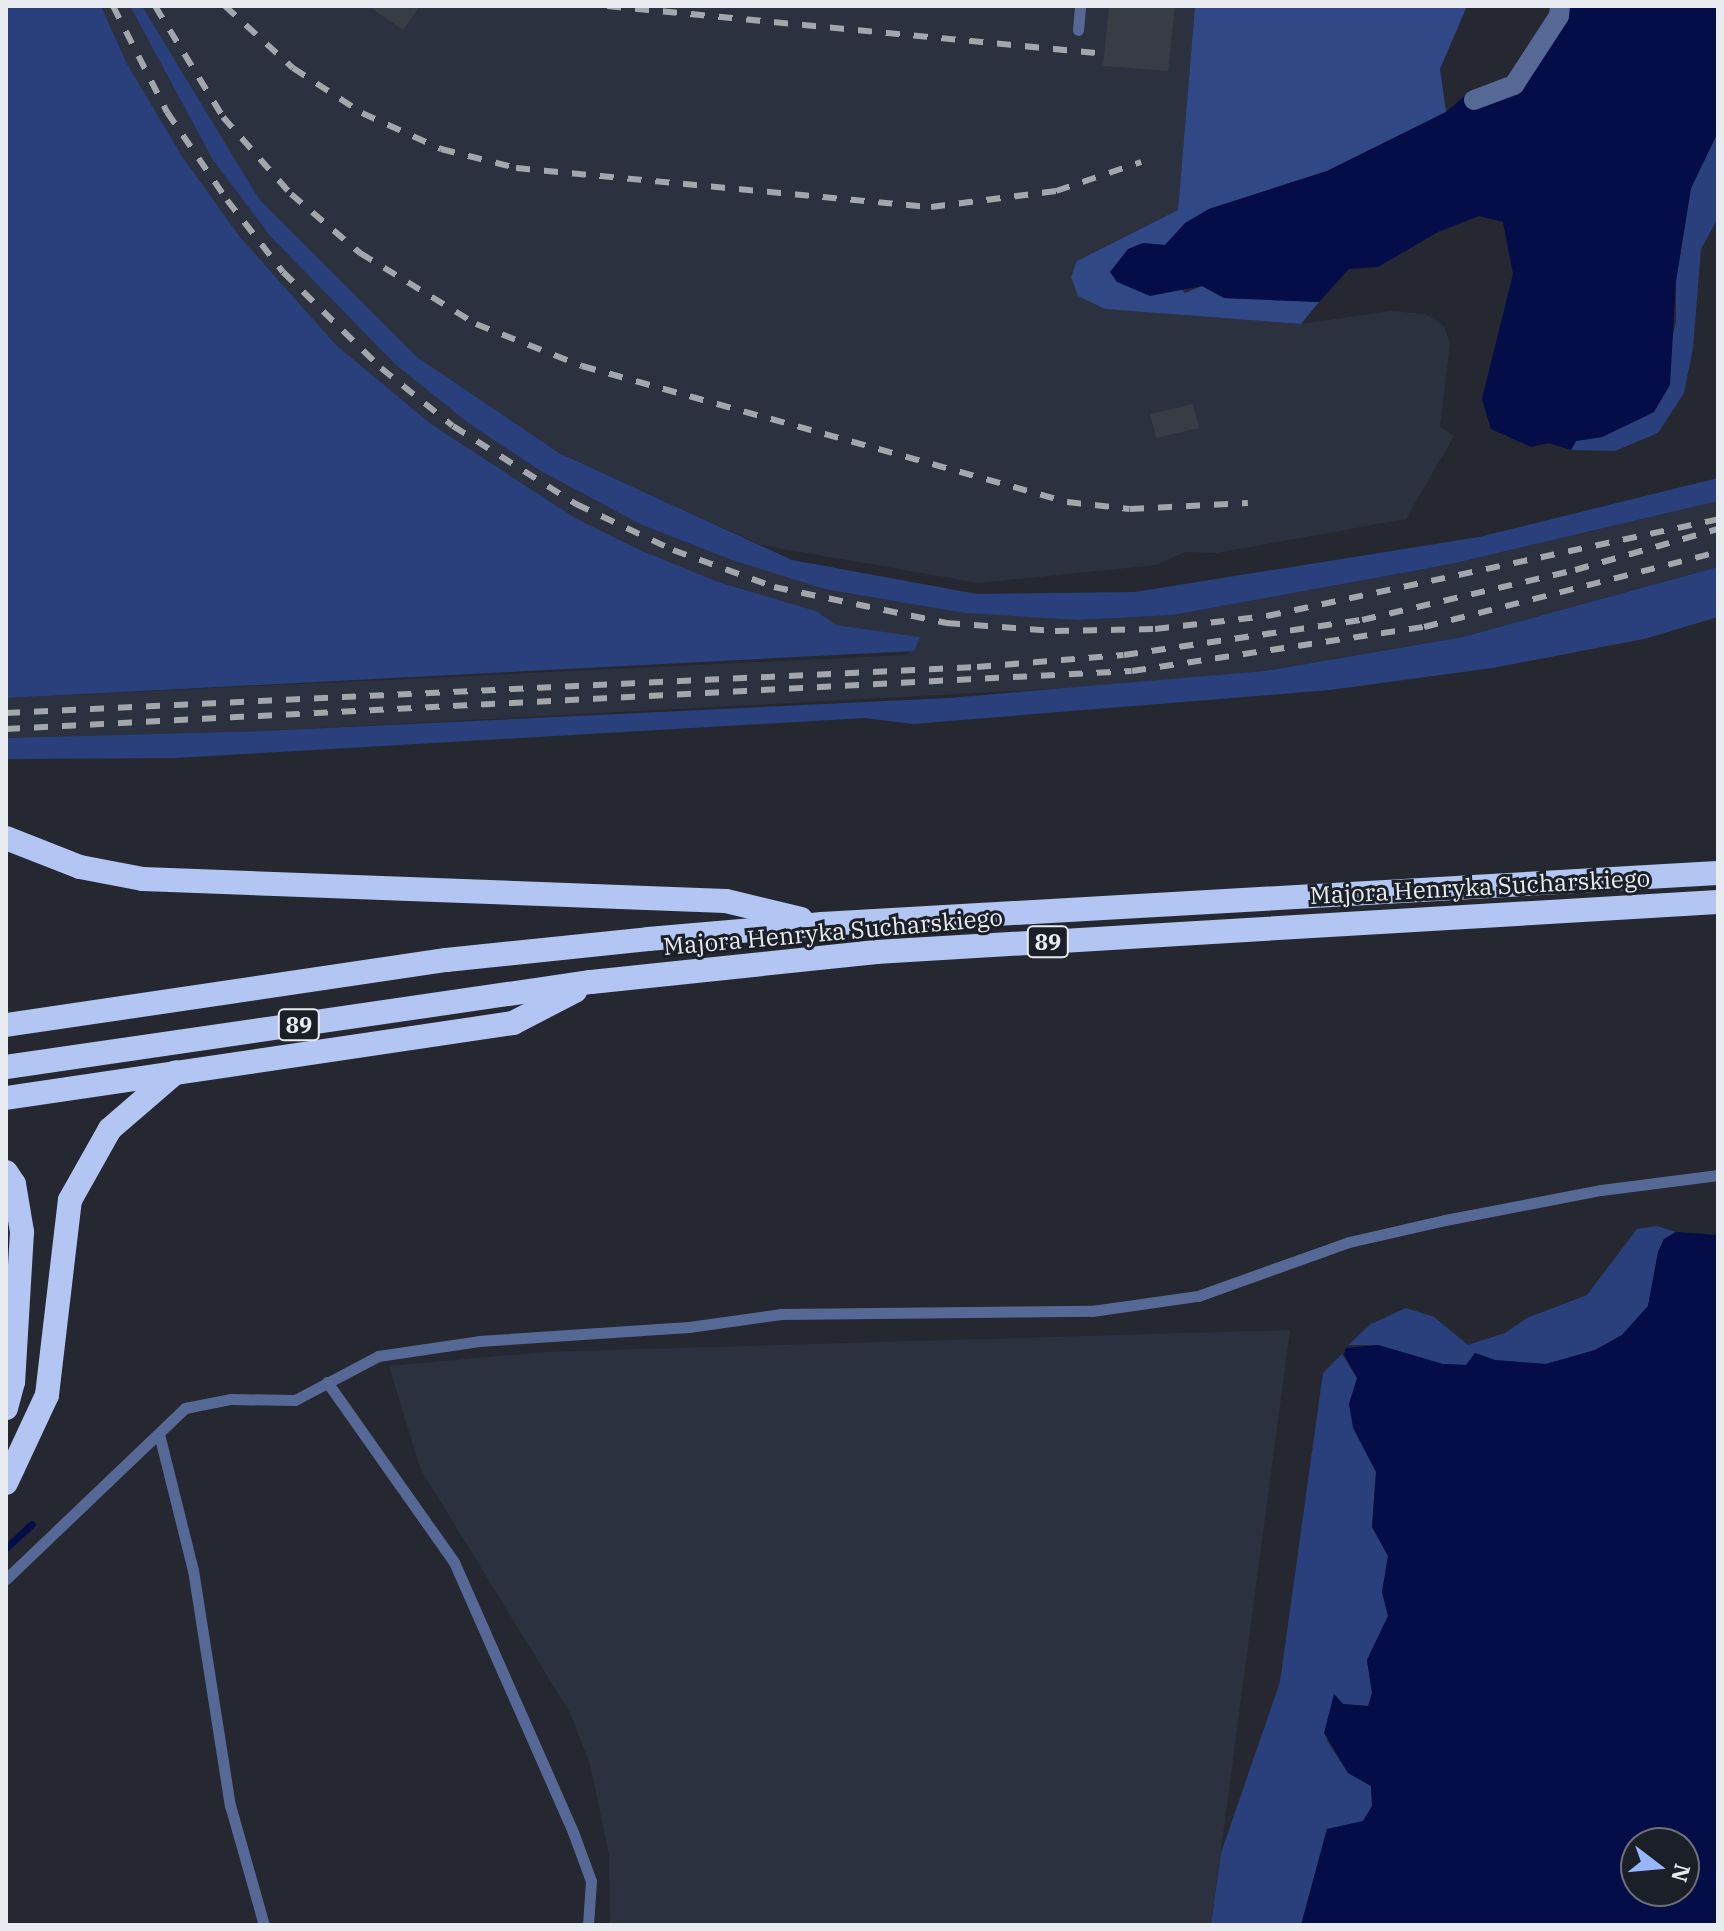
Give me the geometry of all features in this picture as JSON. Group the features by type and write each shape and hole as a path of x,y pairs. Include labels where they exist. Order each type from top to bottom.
{"highway":[{"path":"6,838 80,867 197,883 726,901 822,924"},
{"name":"Majora Henryka Sucharskiego","path":"6,1025 446,960 822,924 1718,873"},
{"name":"Majora Henryka Sucharskiego","path":"6,1067 591,982 876,952 1718,902"},
{"path":"6,1098 513,1023 591,982"},
{"path":"6,1483 47,1395 70,1200 110,1129 176,1072"},
{"path":"6,1172 14,1184 22,1232 13,1382 6,1408"}],"street":[{"path":"1474,100 1514,85 1559,16 1560,6"}],"lane":[{"path":"1078,30 1080,6"},
{"path":"6,1579 145,1442 159,1434 169,1418 201,1402 295,1400 378,1356 479,1341 689,1327 781,1314 1092,1311 1198,1296 1349,1242 1601,1190 1718,1175"},
{"path":"327,1382 454,1562 573,1832 591,1881 588,1925"},
{"path":"159,1434 193,1570 230,1805 264,1925"}],"shaded area":[{"path":"6,6 101,6 127,64 183,158 240,237 336,345 431,424 575,518 640,550 718,582 816,611 836,625 920,637 914,651 6,698"},
{"path":"101,6 130,6 213,160 270,236 395,364 467,422 539,470 642,525 732,560 965,613 1078,620 1173,615 1451,564 1718,501 1718,567 1463,637 1265,671 1145,684 264,731 6,738 6,698 907,655 919,637 836,625 816,611 718,582 640,550 575,518 431,424 336,345 240,237 183,159 127,64"},
{"path":"130,6 142,6 259,199 417,357 559,453 792,560 977,594 1135,592 1479,537 1718,478 1718,501 1451,564 1173,615 1078,620 965,613 825,589 732,560 642,525 539,470 467,422 395,364 270,236 213,160"},
{"path":"142,6 1195,6 1178,210 1077,261 1105,309 1301,324 1391,311 1425,314 1444,326 1450,344 1440,426 1454,436 1406,519 1217,553 1185,552 1156,565 979,583 761,545 559,453 417,357 259,199"},
{"path":"1195,6 1467,6 1440,69 1446,112 1327,171 1209,209 1185,224 1165,245 1143,243 1185,293 1202,286 1224,298 1319,302 1301,324 1105,309 1078,296 1071,277 1077,261 1178,210"},
{"path":"1564,6 1718,6 1718,132 1691,188 1676,281 1670,385 1654,412 1602,437 1576,441 1571,450 1549,443 1531,447 1491,429 1482,399 1513,274 1503,222 1479,216 1438,232 1378,267 1349,269 1319,302 1224,298 1202,286 1150,296 1117,282 1110,272 1128,249 1143,243 1165,245 1185,223 1209,209 1327,171 1446,112 1467,94 1518,86"},
{"path":"1718,132 1718,218 1701,249 1693,348 1684,393 1658,433 1615,451 1571,450 1576,441 1602,437 1654,412 1676,322 1676,281 1691,188"},
{"path":"1718,567 1718,617 1644,639 1492,668 1330,690 913,724 865,718 176,758 6,759 6,738 264,731 949,698 1265,671 1463,637"},
{"path":"1657,1226 1676,1232 1664,1239 1658,1252 1648,1306 1622,1335 1595,1350 1546,1364 1495,1360 1475,1353 1466,1365 1443,1364 1378,1345 1348,1345 1371,1324 1406,1308 1434,1317 1468,1345 1505,1333 1527,1318 1587,1295 1637,1229"},
{"path":"1676,1232 1718,1235 1718,1925 1301,1925 1327,1829 1363,1821 1372,1806 1371,1786 1348,1773 1324,1733 1334,1694 1343,1704 1368,1706 1372,1693 1367,1660 1388,1616 1382,1592 1388,1556 1372,1527 1376,1472 1353,1428 1349,1404 1357,1378 1344,1355 1346,1348 1378,1345 1443,1364 1466,1365 1475,1353 1495,1360 1546,1364 1595,1350 1622,1335 1648,1306 1658,1252 1664,1239"},
{"path":"1290,1330 1211,1925 610,1925 609,1855 590,1764 570,1713 420,1468 389,1366 544,1352"},
{"path":"1342,1354 1357,1378 1349,1404 1376,1472 1372,1527 1388,1556 1382,1592 1388,1616 1367,1660 1372,1693 1368,1706 1343,1704 1335,1695 1327,1741 1348,1773 1371,1786 1372,1806 1363,1822 1327,1829 1301,1925 1211,1925 1221,1853 1280,1682 1323,1373"}],"building":[{"path":"368,6 417,6 419,7 403,30"},
{"path":"1109,6 1175,6 1168,71 1103,66"},
{"path":"1193,404 1199,428 1156,438 1150,414"}],"waterway":[{"path":"6,1548 32,1524"}],"railway":[{"path":"113,6 167,112 227,200 283,272 381,368 453,426 576,504 673,550 774,587 946,623 1055,631 1155,629 1267,616 1718,519"},
{"path":"155,6 223,117 291,194 360,253 476,324 582,366 1067,502 1130,509 1248,503"},
{"path":"225,6 293,68 362,113 441,149 516,168 931,207 1056,191 1141,162"},
{"path":"607,6 1096,53"},
{"path":"6,713 977,667 1124,655 1362,620 1575,570 1718,529"},
{"path":"6,729 1132,671 1424,627 1718,552"}]}
